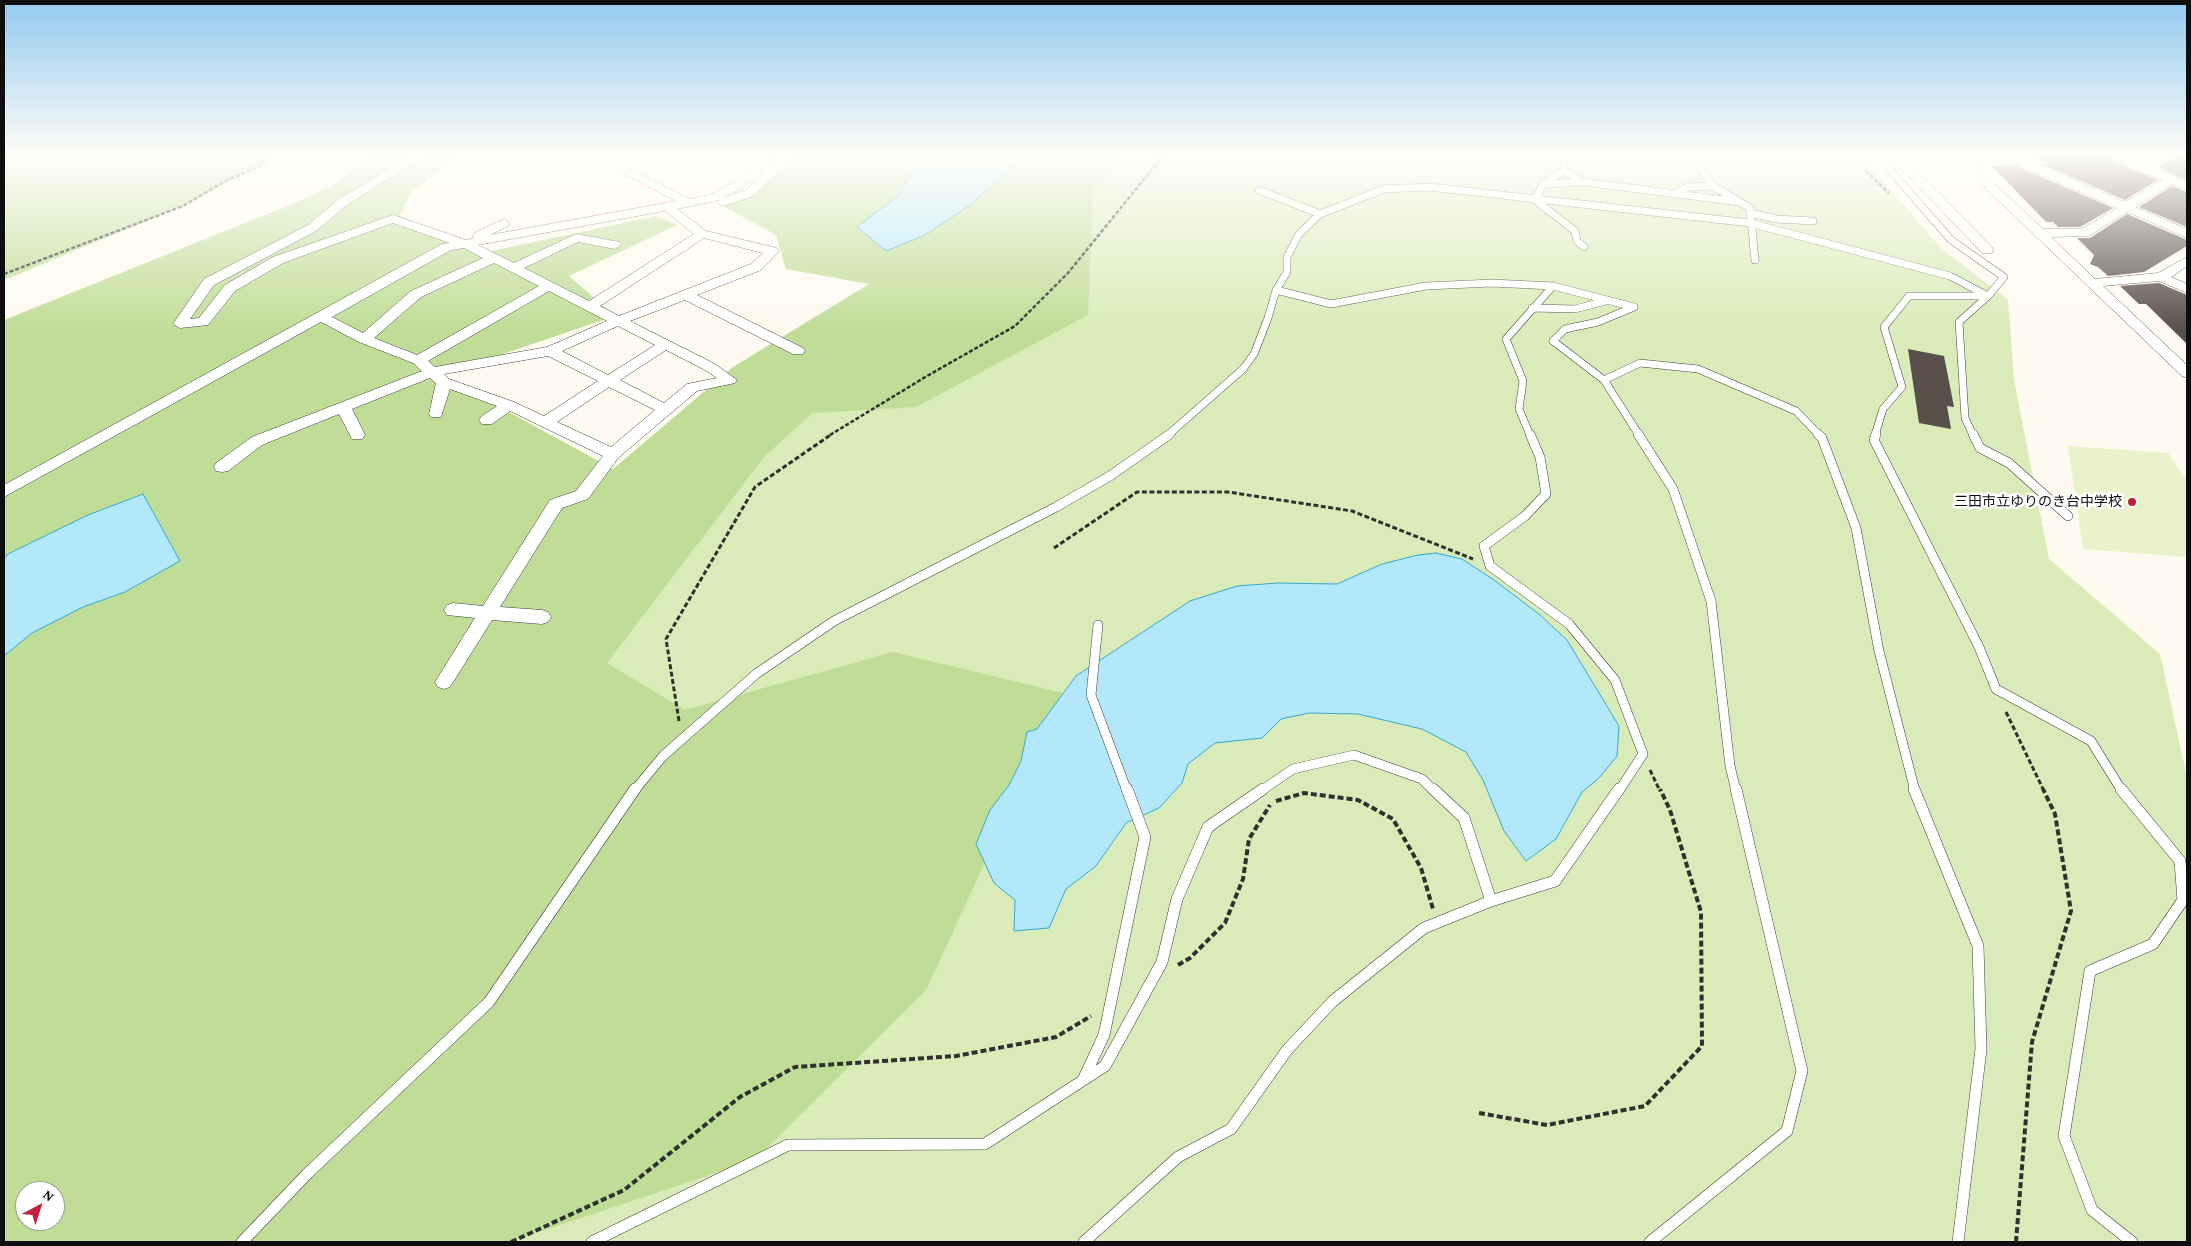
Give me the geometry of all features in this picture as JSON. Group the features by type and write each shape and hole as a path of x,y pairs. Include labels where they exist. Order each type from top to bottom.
{"street":[{"path":"327,215 312,228 209,282 180,324 203,322 230,288 278,260 394,220 466,244 710,367 730,380 692,387 613,454 582,495 556,504 444,682"},
{"path":"4,492 447,247 623,215"},
{"path":"222,466 257,441 432,372 550,351 618,321 756,267 772,251 702,234 677,215"},
{"path":"681,218 689,215"},
{"path":"1953,215 1987,250"},
{"path":"2020,215 2186,371"},
{"path":"2039,233 2084,233 2115,215"},
{"path":"2144,215 2187,234"},
{"path":"466,244 504,223"},
{"path":"589,307 702,234"},
{"path":"514,268 576,238 616,245"},
{"path":"364,339 416,294 494,258"},
{"path":"2094,283 2161,277 2187,261"},
{"path":"2161,277 2187,289"},
{"path":"393,278 416,294"},
{"path":"418,360 549,286"},
{"path":"686,294 798,350"},
{"path":"322,317 364,339 418,360 444,382 509,405 547,421 613,454"},
{"path":"547,421 664,345"},
{"path":"550,351 666,410"},
{"path":"436,414 444,382"},
{"path":"487,420 509,405"},
{"path":"344,408 357,435"},
{"path":"453,610 542,617"}],"lane":[{"path":"242,1242 307,1174 488,1002 636,788 663,756 756,674 834,621 1056,507 1110,476 1165,438 1243,369 1254,354 1268,318 1276,290 1287,272 1288,257 1299,234 1319,215"},
{"path":"1555,215 1575,231 1578,241 1584,247"},
{"path":"1643,215 1750,223 1950,276 1988,296"},
{"path":"1750,215 1755,260"},
{"path":"1760,215 1777,219 1813,221"},
{"path":"1929,215 1951,240 2004,277 1988,296 1959,322 1965,418 1980,448 2009,463 2068,516"},
{"path":"1276,290 1331,304 1426,286 1492,283 1553,286 1634,308 1598,322 1565,328 1553,341 1604,380 1673,489 1711,601 1730,766 1802,1071 1787,1131 1650,1242"},
{"path":"1084,1242 1178,1157 1231,1130 1287,1050 1332,1001 1424,928 1491,901 1554,880 1603,814 1643,754 1616,680 1569,624 1490,566 1484,546 1525,516 1546,494 1540,457 1519,409 1523,381 1506,339 1553,286"},
{"path":"1988,296 1909,296 1884,327 1902,387 1883,409 1874,440 1979,647 1996,689 2091,740 2125,795 2180,861 2183,900 2154,944 2090,971 2064,1136 2092,1210 2132,1242"},
{"path":"1532,308 1575,309 1606,300"},
{"path":"1604,380 1640,362 1698,368 1796,411 1822,438 1856,528 1878,650 1911,781 1978,946 1981,1049 1958,1242"},
{"path":"1083,1080 1104,1035 1145,837 1091,695 1098,626"},
{"path":"592,1242 788,1145 985,1144 1105,1066 1162,962 1176,899 1208,827 1292,768 1354,755 1422,779 1464,818 1491,901"}],"path":[{"path":"4,274 159,215"},
{"path":"682,739 666,639 755,487 836,431 1015,326 1068,273 1115,215"},
{"path":"1054,548 1137,492 1228,492 1352,511 1490,566"},
{"path":"1996,689 2054,814 2071,911 2032,1042 2016,1242"},
{"path":"1479,1113 1548,1125 1645,1106 1702,1046 1701,912 1670,810 1643,754"},
{"path":"1173,968 1190,958 1225,923 1243,878 1249,839 1272,802 1304,794 1358,800 1393,820 1421,868 1437,923"},
{"path":"511,1242 624,1190 740,1097 795,1067 956,1056 1056,1037 1098,1012"}],"green space":[{"path":"4,215 161,215 4,280"},
{"path":"264,215 400,215 477,254 656,216 677,225 569,276 615,316 441,375 613,469 733,367 869,284 786,269 776,235 740,215 1092,215 1088,315 916,407 812,413 764,457 607,663 685,710 893,652 1063,693 926,990 755,1160 509,1242 4,1242 4,320"},
{"path":"1007,215 1912,215 1941,248 2008,300 2014,380 2049,559 2160,654 2187,777 2187,1242 369,1242 480,743 870,283"},
{"name":"三田市立ゆりのき台中学校","path":"2068,446 2168,453 2187,481 2187,557 2083,549"}],"water":[{"path":"873,215 955,215 923,236 886,251 857,227"},
{"path":"143,494 180,561 125,592 83,607 32,633 4,656 4,559 8,554 88,515"},
{"path":"1436,553 1462,559 1494,580 1539,614 1567,640 1619,726 1617,756 1599,778 1582,792 1556,839 1526,861 1504,831 1483,780 1466,752 1422,729 1358,714 1309,713 1281,719 1262,738 1215,743 1188,764 1182,783 1159,808 1126,823 1096,866 1066,889 1049,928 1014,931 1015,900 994,883 976,844 990,810 1009,785 1021,761 1027,732 1037,729 1076,676 1190,601 1237,586 1278,583 1337,584 1382,564 1418,555"}],"building":[{"path":"2039,215 2101,215 2080,227 2058,227 2053,222 2046,222"},
{"path":"2125,215 2130,215 2187,240 2187,246 2144,272 2108,276 2098,267 2090,264 2094,255 2077,238 2090,238"},
{"path":"2159,215 2187,215 2187,227"},
{"path":"2159,283 2187,295 2187,344 2146,304 2139,304 2120,286"},
{"path":"1908,349 1944,356 1954,407 1947,406 1951,429 1919,423"}],"place":[{"name":"三田市立ゆりのき台中学校","path":"2132,502"}]}
